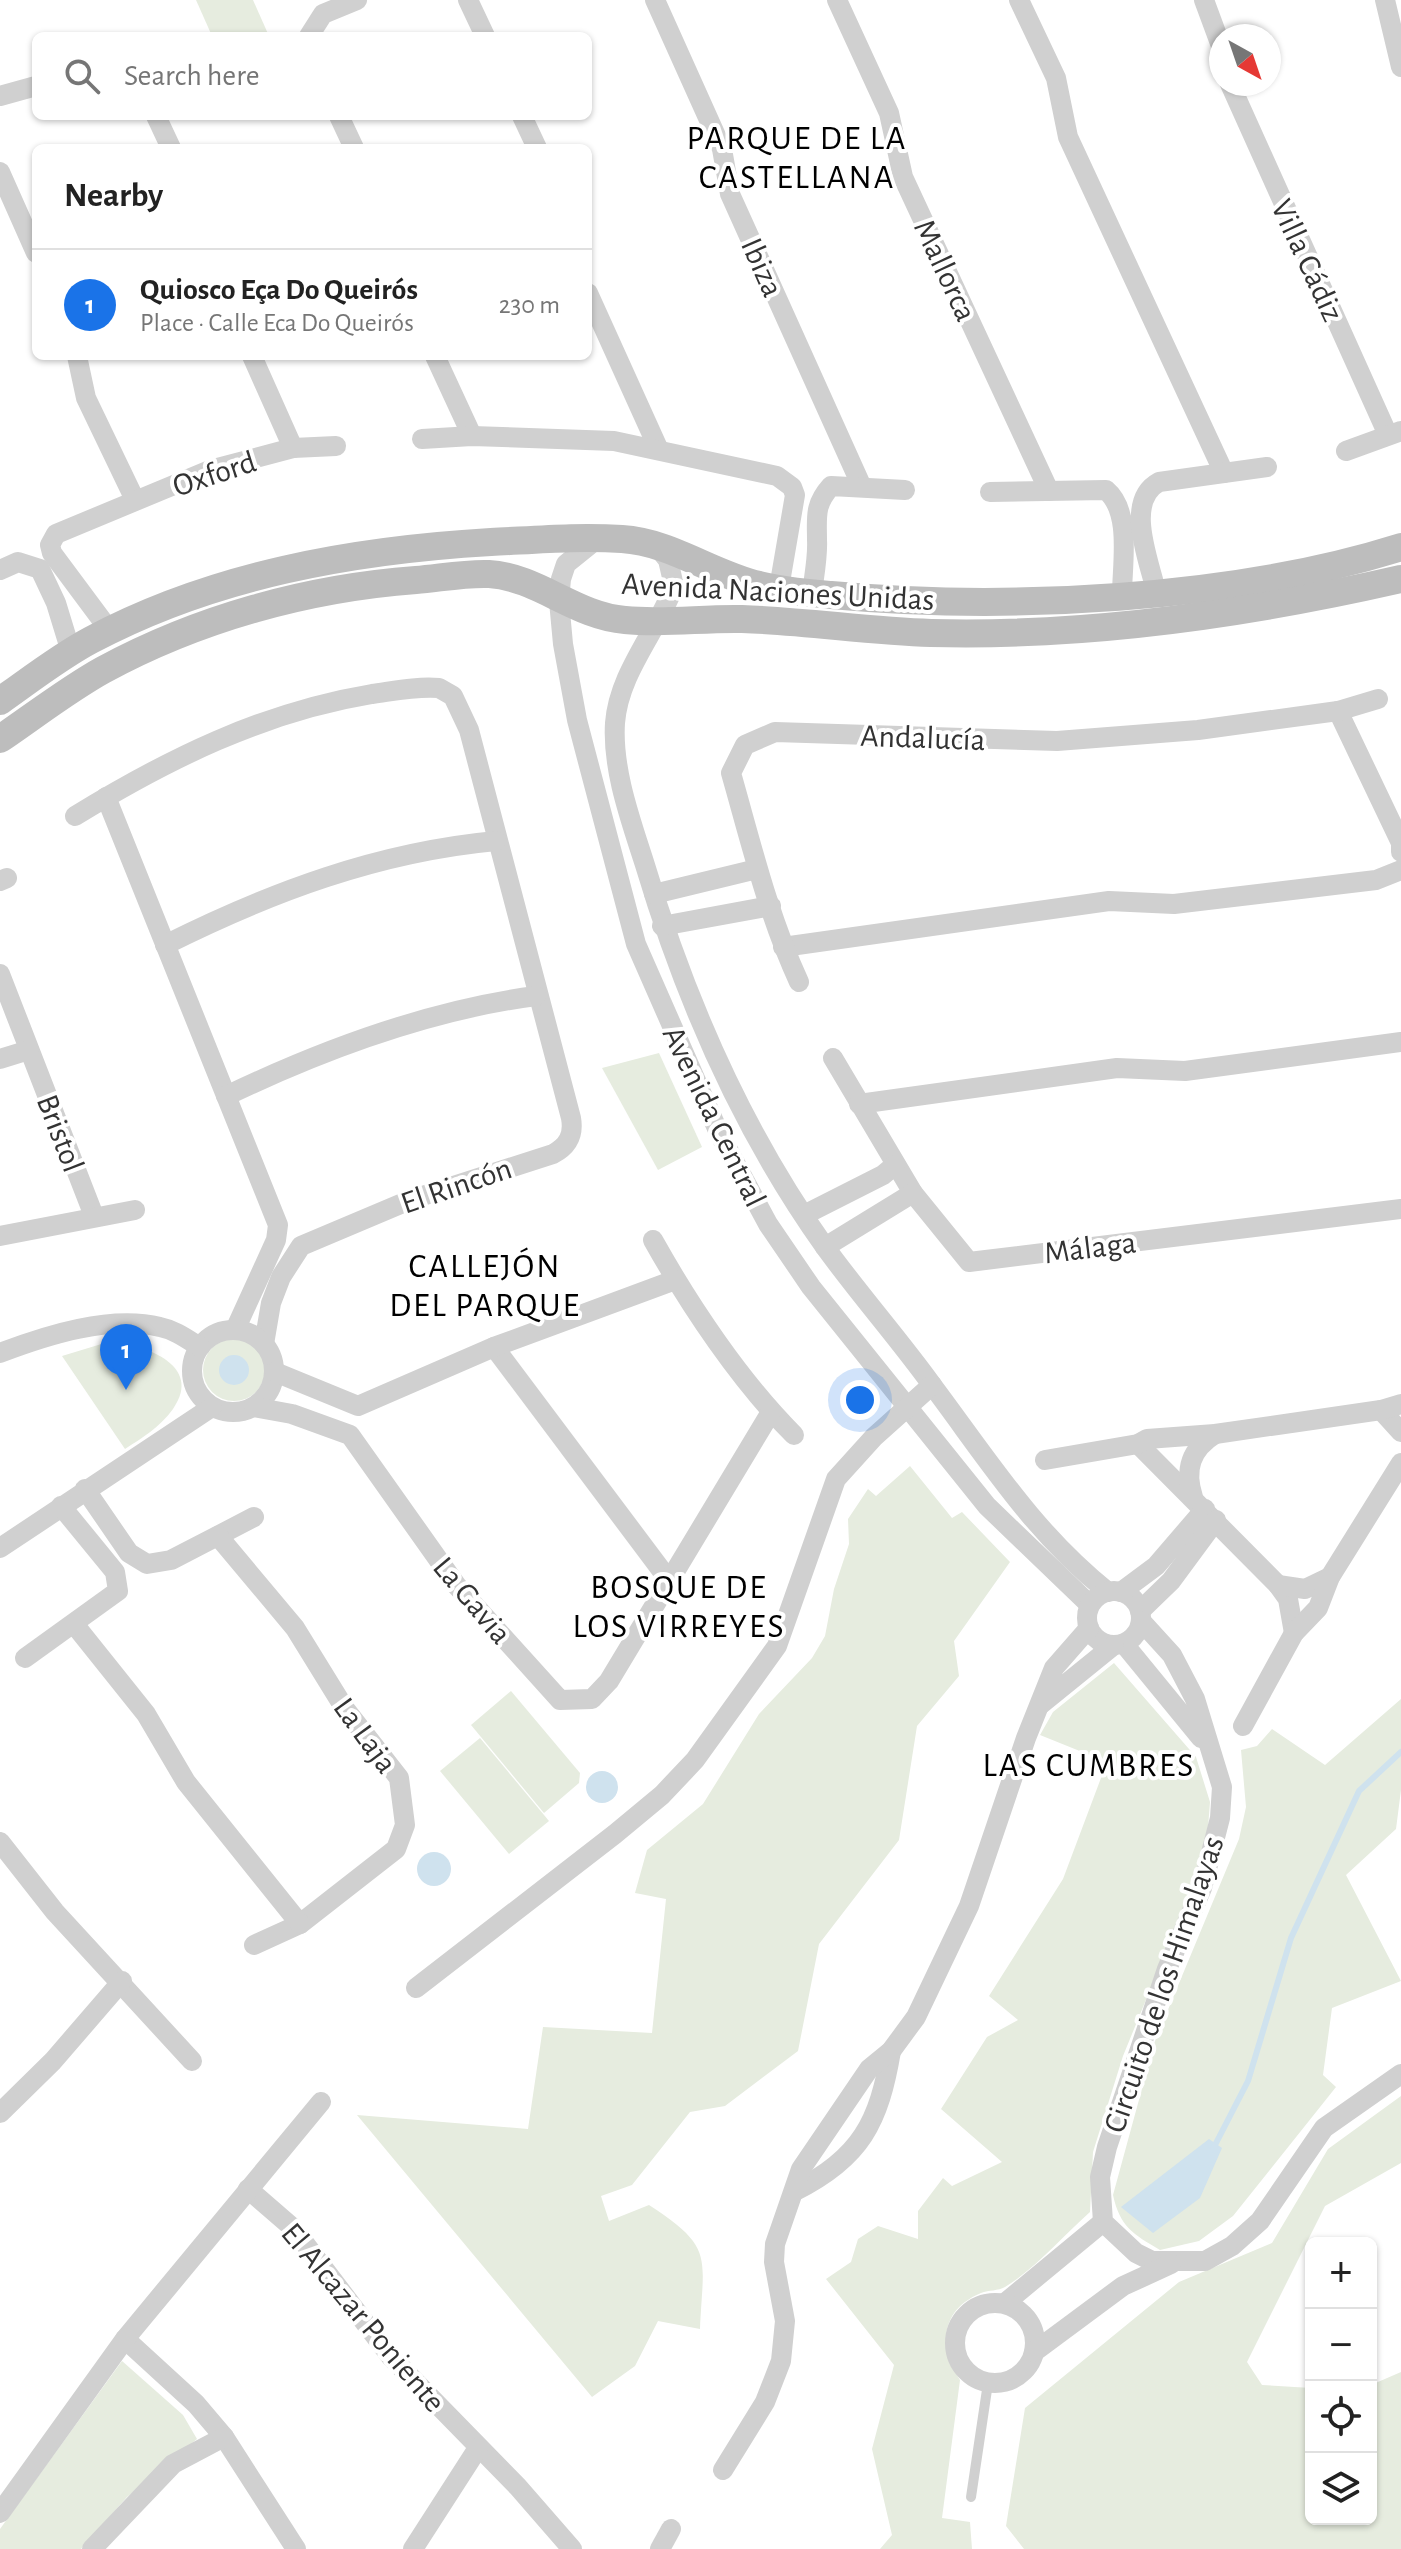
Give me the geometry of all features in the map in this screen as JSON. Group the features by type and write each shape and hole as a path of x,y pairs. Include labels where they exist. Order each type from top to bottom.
{"street":[{"path":"312,32 323,14 357,0"},
{"path":"468,0 483,32"},
{"name":"Ibiza","path":"655,0 722,149 730,194 862,487"},
{"name":"Mallorca","path":"837,0 889,113 903,177 1049,491"},
{"path":"1019,0 1056,78 1068,137 1224,473"},
{"path":"1204,0 1213,24"},
{"path":"1385,0 1401,67"},
{"path":"0,96 32,87"},
{"name":"Villa Cádiz","path":"1236,96 1395,433 1346,451"},
{"path":"158,120 169,144"},
{"path":"341,120 352,144"},
{"path":"524,120 535,144"},
{"path":"0,172 32,244"},
{"path":"592,302 659,450"},
{"name":"Oxford","path":"78,360 86,398 135,500"},
{"name":"Oxford","path":"254,360 293,448"},
{"path":"437,360 472,436"},
{"path":"422,439 472,436 614,441 777,476 792,487 796,506 786,531 779,588"},
{"name":"Oxford","path":"110,631 58,562 50,545 56,534 70,525 210,470 293,448 336,446"},
{"path":"1156,591 1140,509 1146,491 1159,482 1267,467"},
{"path":"812,593 818,540 816,507 831,486 905,490"},
{"path":"990,492 1106,490 1116,500 1121,513 1122,595"},
{"name":"Avenida Central","path":"597,539 566,564 559,601 577,720 609,854 636,944 719,1133 768,1224 852,1339 1009,1529 1090,1605"},
{"name":"Avenida Naciones Unidas","path":"0,701 71,652 110,631 239,581 293,567 436,545 623,539 656,545 757,585 812,593 962,603 1122,595 1191,588 1310,570 1401,547"},
{"name":"Avenida Central","path":"656,545 668,560 674,586 622,688 615,725 624,798 662,926 696,1008 743,1110 825,1247 932,1385 1025,1514 1053,1544 1115,1592"},
{"path":"0,570 18,562 40,569 66,630 71,652"},
{"name":"Avenida Naciones Unidas","path":"0,739 103,671 165,640 235,614 305,596 382,582 487,574 517,578 559,601 600,616 657,620 739,619 907,632 989,633 1193,618 1304,600 1401,579"},
{"path":"1191,588 1193,618"},
{"path":"907,600 907,632"},
{"name":"El Rincón","path":"75,816 178,756 250,726 340,699 439,688 453,696 469,730 536,996 571,1118 571,1135 567,1143 553,1154 410,1200 301,1246 276,1290 264,1344"},
{"name":"Andalucía","path":"771,906 757,869 731,773 745,745 775,732 1057,741 1198,730 1338,711 1378,699"},
{"path":"1338,711 1401,843 1401,852"},
{"path":"106,797 278,1225 276,1240 235,1330"},
{"path":"165,945 275,894 343,870 441,847 496,841"},
{"path":"654,894 757,869"},
{"path":"783,947 1109,901 1174,904 1376,880 1401,870"},
{"path":"662,926 771,906 783,947 799,982"},
{"name":"Bristol","path":"0,974 94,1216"},
{"path":"226,1096 366,1037 462,1010 536,996"},
{"path":"667,1018 696,1008"},
{"path":"859,1104 1117,1068 1185,1071 1401,1042"},
{"path":"0,1059 29,1050"},
{"path":"825,1247 913,1193 833,1058"},
{"path":"804,1215 883,1175 895,1165"},
{"name":"Málaga","path":"913,1193 969,1262 1401,1209"},
{"name":"Bristol","path":"0,1236 135,1210"},
{"path":"653,1240 675,1280 771,1412 794,1435"},
{"path":"275,1372 358,1406 494,1347 675,1280"},
{"path":"852,1339 880,1317"},
{"path":"0,1353 60,1335 113,1325 158,1326 200,1347"},
{"path":"235,1330 251,1334 264,1344 275,1372 269,1392 254,1407 233,1413 212,1407 201,1399 191,1373 200,1347 215,1334 235,1330"},
{"path":"494,1347 668,1579"},
{"path":"416,1988 615,1834 662,1795 695,1760 777,1646 836,1479 906,1407 932,1385"},
{"path":"0,1548 212,1407"},
{"name":"La Gavia","path":"254,1407 292,1414 350,1435 457,1586 560,1700 592,1699 609,1681 771,1412"},
{"path":"1045,1460 1138,1444 1147,1439 1196,1432 1215,1434 1391,1407 1401,1432"},
{"path":"1205,1509 1188,1479 1189,1465 1203,1441 1215,1434"},
{"path":"1138,1444 1278,1585 1288,1599 1294,1633"},
{"path":"1243,1726 1294,1633 1318,1608 1330,1577 1401,1463"},
{"path":"85,1489 129,1553 147,1564 171,1560 254,1517"},
{"path":"25,1658 118,1591 119,1580 61,1506"},
{"path":"1119,1645 1094,1637 1089,1628 1090,1605 1156,1566 1205,1509"},
{"path":"1141,1616 1171,1581 1205,1509"},
{"path":"1009,1529 1025,1514"},
{"name":"La Laja","path":"218,1536 295,1628 345,1709 399,1778 405,1825 396,1849 300,1924 254,1945"},
{"path":"1278,1585 1305,1589 1330,1577"},
{"path":"1037,1707 1138,1631 1141,1616 1137,1602 1115,1592"},
{"name":"Circuito de los Himalayas","path":"1103,2222 1100,2177 1107,2147 1167,1969 1202,1888 1215,1848 1222,1787 1207,1747 1203,1723 1184,1676 1172,1655 1141,1616"},
{"path":"74,1624 146,1714 186,1782 300,1924"},
{"path":"723,2470 765,2402 781,2361 785,2321 774,2262 775,2244 801,2169 869,2069 891,2051 916,2017 969,1906 1037,1707 1054,1668 1089,1628"},
{"name":"Circuito de los Himalayas","path":"1119,1645 1170,1696 1207,1747"},
{"path":"0,1842 55,1912 122,1981 192,2061"},
{"path":"0,2113 53,2061 122,1981"},
{"path":"795,2191 830,2174 853,2152 884,2091 891,2051"},
{"path":"1005,2303 1103,2222 1136,2253 1152,2261 1172,2264 1205,2261 1232,2246 1260,2221 1324,2128 1401,2074"},
{"path":"0,2513 125,2339 321,2102"},
{"name":"El Alcazar Poniente","path":"248,2189 293,2228 391,2357 518,2487 572,2549"},
{"path":"1034,2352 1035,2337 1030,2322 1019,2310 1005,2303 987,2303 970,2311 958,2325 954,2343 959,2362 971,2376 988,2383 1006,2382 1019,2375 1034,2352 1123,2286 1172,2264"},
{"path":"125,2339 196,2404 224,2437 296,2549"},
{"path":"92,2549 173,2464 224,2437"},
{"path":"413,2549 478,2448"},
{"path":"660,2549 671,2529"}],"lane":[{"path":"971,2497 988,2383"}],"shaded area":[{"path":"196,0 253,0 267,32 210,32"},
{"path":"659,1053 702,1147 658,1170 602,1068"},
{"path":"234,1339 256,1348 265,1370 256,1392 234,1401 212,1392 203,1370 212,1348"},
{"path":"108,1342 152,1352 175,1368 181,1380 181,1393 173,1409 150,1432 125,1449 62,1356"},
{"path":"910,1466 952,1518 962,1512 1010,1562 954,1641 959,1676 917,1726 899,1840 819,1944 798,2051 725,2106 690,2112 632,2185 601,2196 609,2221 649,2205 685,2232 700,2256 703,2285 700,2329 658,2321 635,2366 592,2397 357,2115 528,2129 543,2027 652,2033 666,1899 635,1893 647,1850 703,1804 759,1714 812,1658 825,1636 834,1589 849,1544 848,1519 868,1489 876,1496"},
{"path":"1114,1663 1196,1757 1210,1802 1206,1853 1123,2056 1093,2152 1090,2212 1016,2279 1002,2288 967,2300 957,2309 947,2330 948,2355 960,2380 942,2518 970,2522 972,2549 880,2549 892,2535 872,2449 894,2365 826,2279 851,2262 858,2239 878,2226 918,2239 918,2211 943,2178 952,2186 1002,2162 941,2109 987,2037 1018,2020 989,1996 1063,1879 1107,1762 1040,1735 1053,1712"},
{"path":"511,1691 580,1773 579,1783 544,1813 471,1725"},
{"path":"1401,1699 1401,1790 1396,1829 1346,1875 1401,1981 1332,2008 1323,2075 1336,2087 1233,2216 1199,2241 1160,2250 1129,2228 1120,2215 1113,2195 1155,2041 1239,1839 1246,1807 1241,1750 1257,1746 1272,1729 1325,1765"},
{"path":"480,1738 549,1821 509,1854 440,1771"},
{"path":"1401,2096 1401,2163 1325,2206 1310,2237 1305,2237 1305,2246 1247,2362 1262,2385 1305,2388 1305,2525 1377,2525 1377,2382 1401,2372 1401,2549 1024,2549 1006,2526 1025,2408 1179,2282 1272,2243 1328,2149"},
{"path":"122,2361 183,2415 197,2439 127,2497 81,2549 0,2549 0,2529"}],"water":[{"path":"234,1355 240,1356 248,1364 248,1376 240,1384 234,1385 228,1384 220,1376 219,1370 220,1364 228,1356"},
{"path":"602,1771 613,1776 618,1787 613,1798 602,1803 591,1798 586,1787 591,1776"},
{"path":"434,1852 446,1857 451,1869 446,1881 434,1886 422,1881 417,1869 422,1857"},
{"path":"1209,2139 1222,2148 1200,2198 1153,2233 1121,2207"}],"waterway":[{"path":"1213,2149 1248,2081 1291,1938 1359,1791 1401,1752"}],"place":[{"name":"Quiosco Eça Do Queirós","path":"126,1390"}],"district":[{"name":"PARQUE DE LA CASTELLANA","path":"797,156"},
{"name":"CALLEJÓN DEL PARQUE","path":"485,1284"},
{"name":"BOSQUE DE LOS VIRREYES","path":"679,1606"},
{"name":"LAS CUMBRES","path":"1089,1764"}]}
